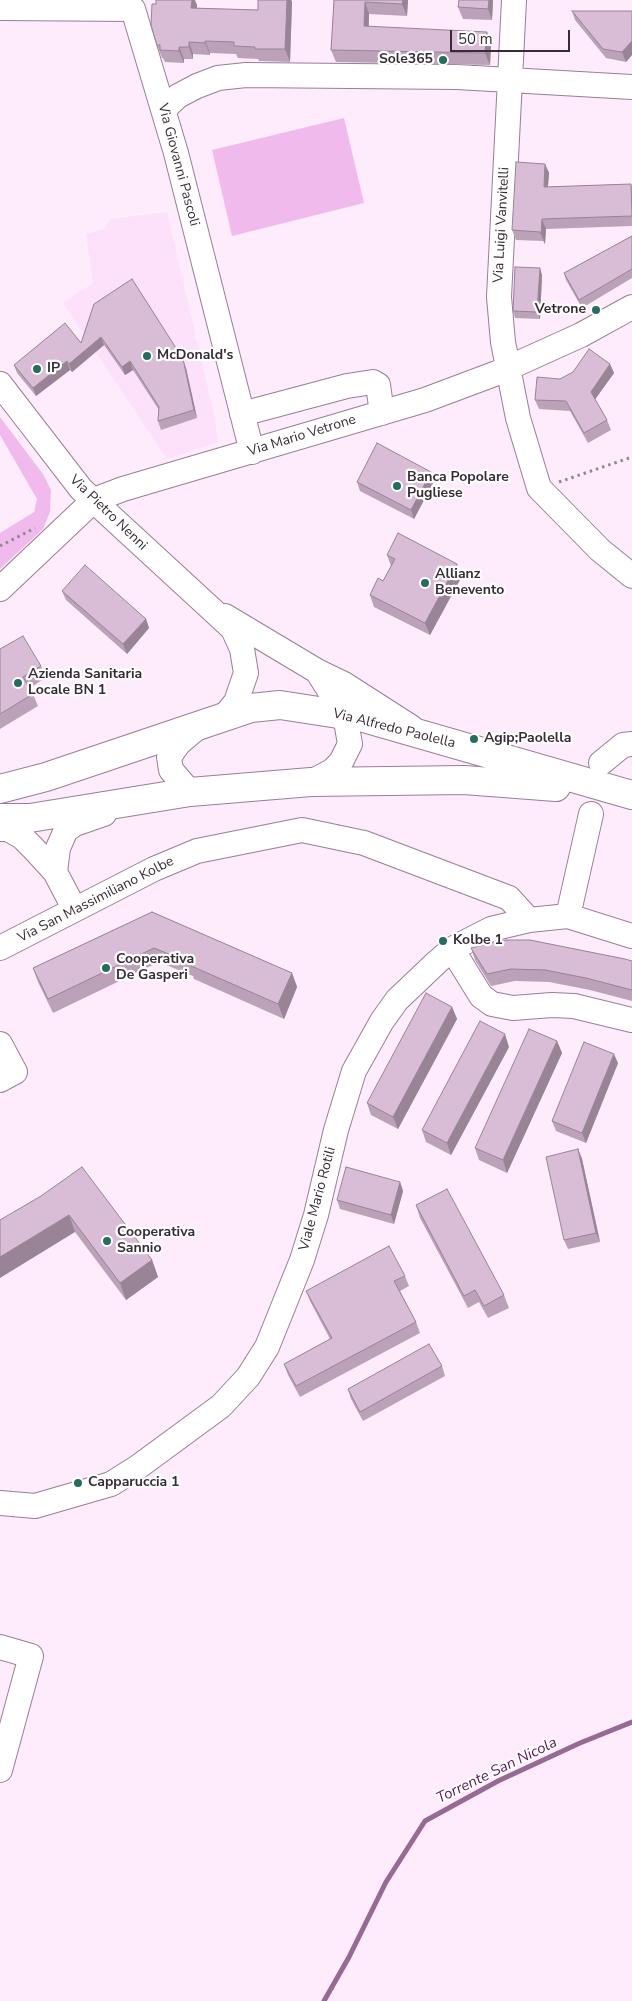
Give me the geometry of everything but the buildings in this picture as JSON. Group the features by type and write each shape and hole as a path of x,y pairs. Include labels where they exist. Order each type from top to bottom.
{"main road":[{"name":"Via Alfredo Paolella","path":"0,788 46,777 250,708 280,705 345,715 623,793"},
{"name":"Via Alfredo Paolella","path":"0,818 30,818 190,792 311,782 464,780 623,793"}],"street":[{"name":"Via Luigi Vanvitelli","path":"514,0 499,297 503,342 518,418 539,488"},
{"name":"Via Giovanni Pascoli","path":"4,6 134,9 164,109 252,452"},
{"path":"164,109 178,96 197,86 218,78 246,75 457,76 510,82 632,87"},
{"name":"Via Mario Vetrone","path":"94,500 123,489 425,400 509,367 582,335 632,307"},
{"path":"242,414 347,386 373,382 378,384 382,413"},
{"name":"Via Pietro Nenni","path":"0,384 81,489 233,629 242,649 246,673 236,702 180,743 170,757 171,770 190,792"},
{"path":"539,488 600,550 632,576"},
{"path":"0,589 94,500"},
{"name":"Via Pietro Nenni","path":"210,607 317,671 345,715"},
{"path":"317,671 344,684 428,737"},
{"path":"311,782 332,771 341,762 350,744 345,715"},
{"path":"601,763 623,745 632,744"},
{"path":"55,872 58,848 66,830 75,824 144,798"},
{"path":"568,916 592,814"},
{"path":"0,830 8,829 22,837 55,872 74,908"},
{"name":"Via San Massimiliano Kolbe","path":"0,948 154,868 197,851 302,830 364,843 509,898 529,920"},
{"name":"Viale Mario Rotili","path":"0,1503 36,1506 111,1484 138,1467 221,1406 248,1377 267,1347 302,1260 316,1215 336,1130 354,1071 382,1021 397,1000 452,949 491,928 529,920 568,916 632,936"},
{"path":"452,949 481,996 492,1004 513,1008 552,1005 574,1006 632,1020"},
{"path":"0,1044 15,1072 0,1080"},
{"path":"0,1498 0,1503"},
{"path":"0,1648 31,1656 0,1770"}],"path":[{"path":"539,488 632,457"}],"shaded area":[{"path":"344,118 364,203 232,236 212,150"},
{"path":"167,212 214,415 218,442 167,459 63,303 93,283 86,234 104,229 111,219"},
{"path":"0,417 43,474 51,490 50,512 43,529 0,569 0,533 34,512 37,499 0,435"}],"waterway":[{"name":"Torrente San Nicola","path":"324,2001 349,1957 386,1882 425,1821 498,1781 580,1743 632,1722"}],"place":[{"name":"Sole365","path":"443,60"},
{"name":"Vetrone","path":"596,310"},
{"name":"McDonald's","path":"147,356"},
{"name":"IP","path":"37,369"},
{"name":"Banca Popolare Pugliese","path":"397,486"},
{"name":"Allianz Benevento","path":"425,583"},
{"name":"Azienda Sanitaria Locale BN 1","path":"18,683"},
{"name":"Agip;Paolella","path":"474,739"},
{"name":"Kolbe 1","path":"443,941"},
{"name":"Cooperativa De Gasperi","path":"106,968"},
{"name":"Cooperativa Sannio","path":"107,1241"},
{"name":"Capparuccia 1","path":"78,1483"}]}
